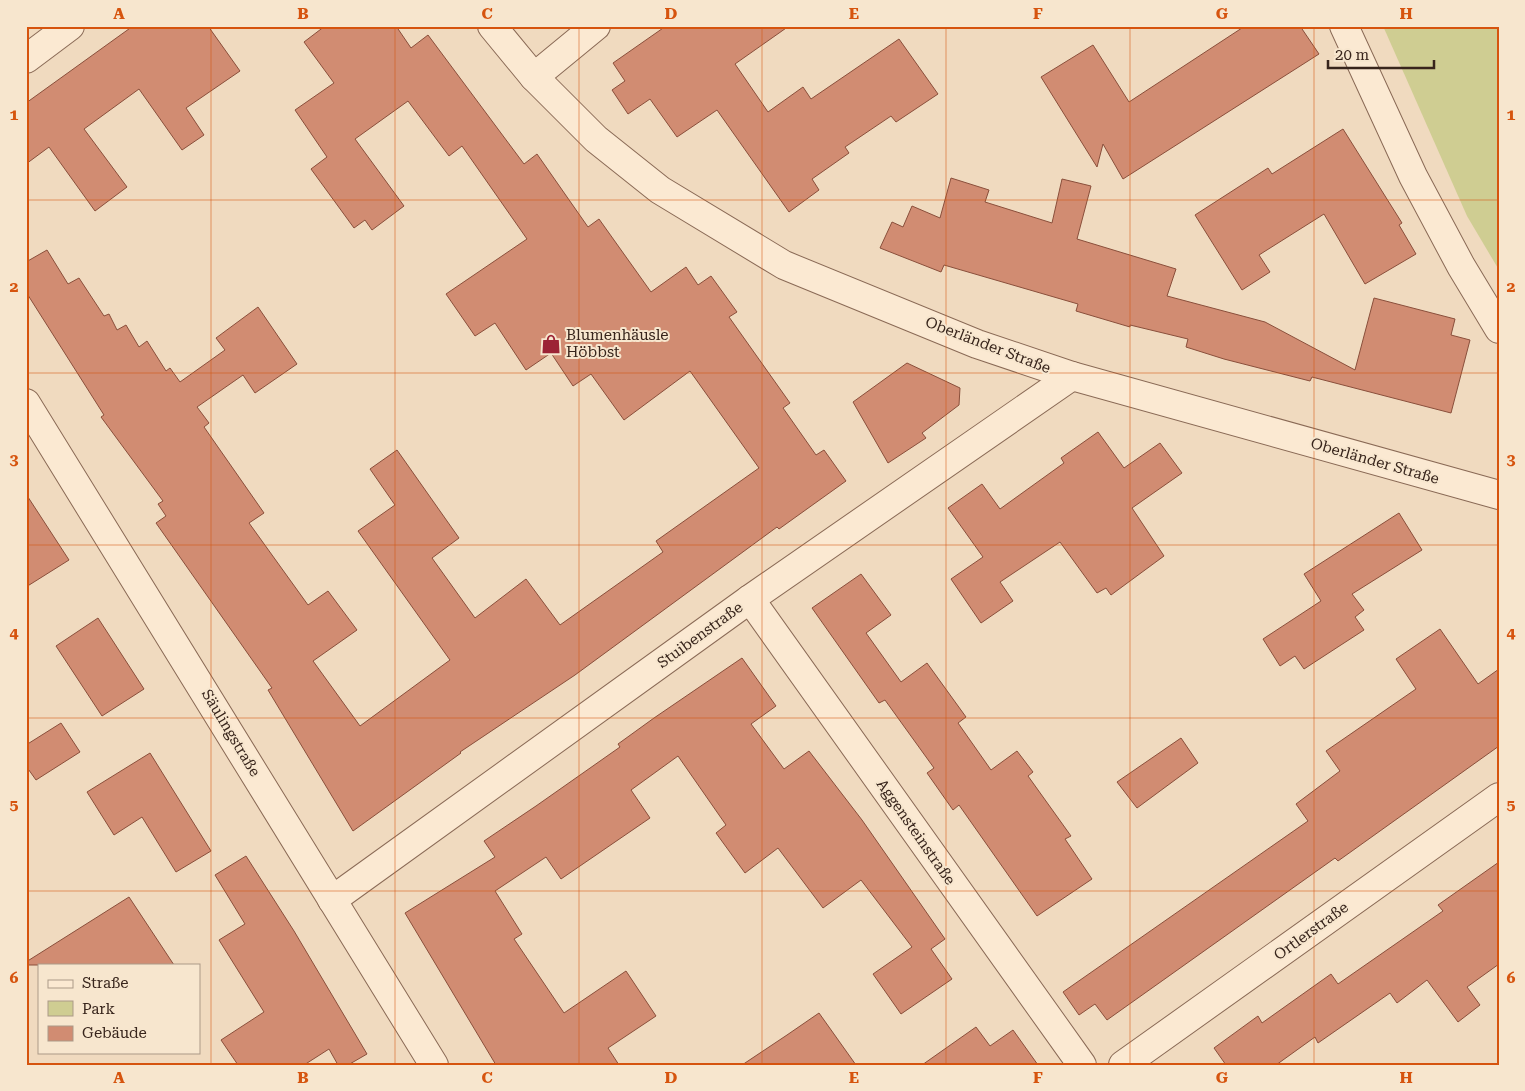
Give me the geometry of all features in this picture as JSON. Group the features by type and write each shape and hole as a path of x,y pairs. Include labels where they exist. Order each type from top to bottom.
{"street":[{"path":"26,59 70,26"},
{"name":"Oberländer Straße","path":"492,26 534,77 596,139 660,190 784,265 977,344 1072,376 1499,495"},
{"path":"534,77 596,26"},
{"path":"1344,26 1413,176 1499,329"},
{"name":"Stuibenstraße","path":"332,900 750,599 1072,376"},
{"name":"Säulingstraße","path":"26,403 434,1065"},
{"name":"Aggensteinstraße","path":"750,599 1082,1065"},
{"name":"Ortlerstraße","path":"1123,1065 1499,797"}],"green space":[{"path":"1383,26 1499,26 1499,270 1467,216"}],"building":[{"path":"133,26 208,26 240,71 186,108 204,135 182,150 139,89 84,129 127,187 95,211 49,147 26,164 26,103"},
{"path":"325,26 396,26 411,48 428,35 524,164 537,154 588,227 599,219 651,292 686,267 698,285 711,276 737,312 729,317 790,403 783,408 816,455 824,450 846,481 779,529 777,527 575,675 460,752 353,831 268,690 272,688 156,523 166,516 158,504 163,501 101,417 104,415 26,292 26,262 47,250 68,284 79,278 104,316 109,314 117,330 126,325 139,347 147,341 166,371 170,368 180,382 225,350 216,338 258,307 297,364 255,393 243,375 197,407 209,423 204,427 264,513 249,523 308,605 328,591 357,630 313,661 360,726 450,660 358,531 395,505 370,469 397,450 459,538 432,558 475,618 526,579 560,625 663,552 656,541 759,468 690,371 624,420 591,374 573,386 551,353 526,370 495,323 475,336 446,294 527,239 462,146 449,156 408,101 355,139 404,206 372,230 365,220 354,228 311,169 327,157 295,110 334,83 304,42"},
{"path":"666,26 789,26 735,64 768,112 803,87 811,99 899,39 938,94 896,122 891,116 845,147 849,153 812,179 819,190 789,212 717,110 677,137 650,99 628,114 612,90 625,81 613,63"},
{"path":"1245,26 1300,26 1319,54 1123,179 1103,144 1097,167 1041,77 1093,45 1129,102"},
{"path":"1343,129 1402,223 1399,225 1416,254 1365,284 1324,214 1259,255 1270,272 1242,290 1195,215 1268,168 1272,174"},
{"path":"951,178 989,190 985,202 1052,223 1062,179 1091,186 1077,239 1176,269 1167,296 1265,322 1355,370 1374,298 1455,319 1451,335 1470,340 1451,413 1312,377 1310,381 1224,359 1186,347 1188,339 1130,325 1130,327 1076,311 1078,304 944,265 941,272 880,248 892,222 903,227 912,206 940,218"},
{"path":"907,363 960,388 959,405 922,433 926,438 888,463 853,402"},
{"path":"1098,432 1124,468 1160,443 1182,473 1132,508 1164,556 1111,595 1106,588 1097,593 1060,542 1000,582 1013,601 981,623 951,579 983,557 948,508 982,484 1000,509 1064,463 1061,458"},
{"path":"26,494 69,560 26,587"},
{"path":"1399,513 1422,550 1352,594 1364,610 1355,617 1364,630 1304,669 1295,656 1280,666 1263,639 1321,601 1304,574"},
{"path":"861,574 891,615 866,633 901,682 927,663 966,717 958,723 991,770 1017,751 1033,772 1028,776 1071,836 1065,839 1092,879 1037,916 959,805 953,810 927,773 934,768 885,700 879,703 812,608"},
{"path":"98,618 144,689 102,716 56,646"},
{"path":"1440,629 1478,684 1499,669 1499,746 1338,861 1335,858 1107,1020 1095,1004 1079,1015 1063,992 1308,821 1296,804 1340,771 1326,751 1416,689 1396,659"},
{"path":"742,658 776,706 751,724 784,769 809,751 862,820 945,939 931,949 952,979 901,1014 873,974 912,947 861,880 823,908 778,848 745,873 716,833 726,825 678,756 631,790 650,818 561,879 546,857 495,891 522,934 514,939 564,1013 626,971 656,1016 608,1048 619,1065 496,1065 405,913 495,857 484,841 620,747 618,744"},
{"path":"61,723 80,752 36,780 26,766 26,745"},
{"path":"1181,738 1198,763 1137,808 1117,782"},
{"path":"150,753 211,851 176,872 142,817 114,835 87,792"},
{"path":"246,856 294,931 367,1054 348,1065 338,1065 329,1049 304,1065 238,1065 221,1040 264,1012 219,940 245,924 215,875"},
{"path":"1499,862 1499,964 1467,987 1480,1005 1458,1022 1427,980 1397,1003 1390,993 1318,1043 1315,1037 1276,1065 1226,1065 1214,1048 1258,1016 1262,1023 1331,974 1338,984 1443,911 1438,905"},
{"path":"129,897 173,964 26,965 26,962"},
{"path":"819,1013 856,1065 742,1065 787,1035"},
{"path":"976,1027 990,1046 1013,1030 1038,1065 922,1065"}],"place":[{"name":"Blumenhäusle Höbbst","path":"551,344"}]}
